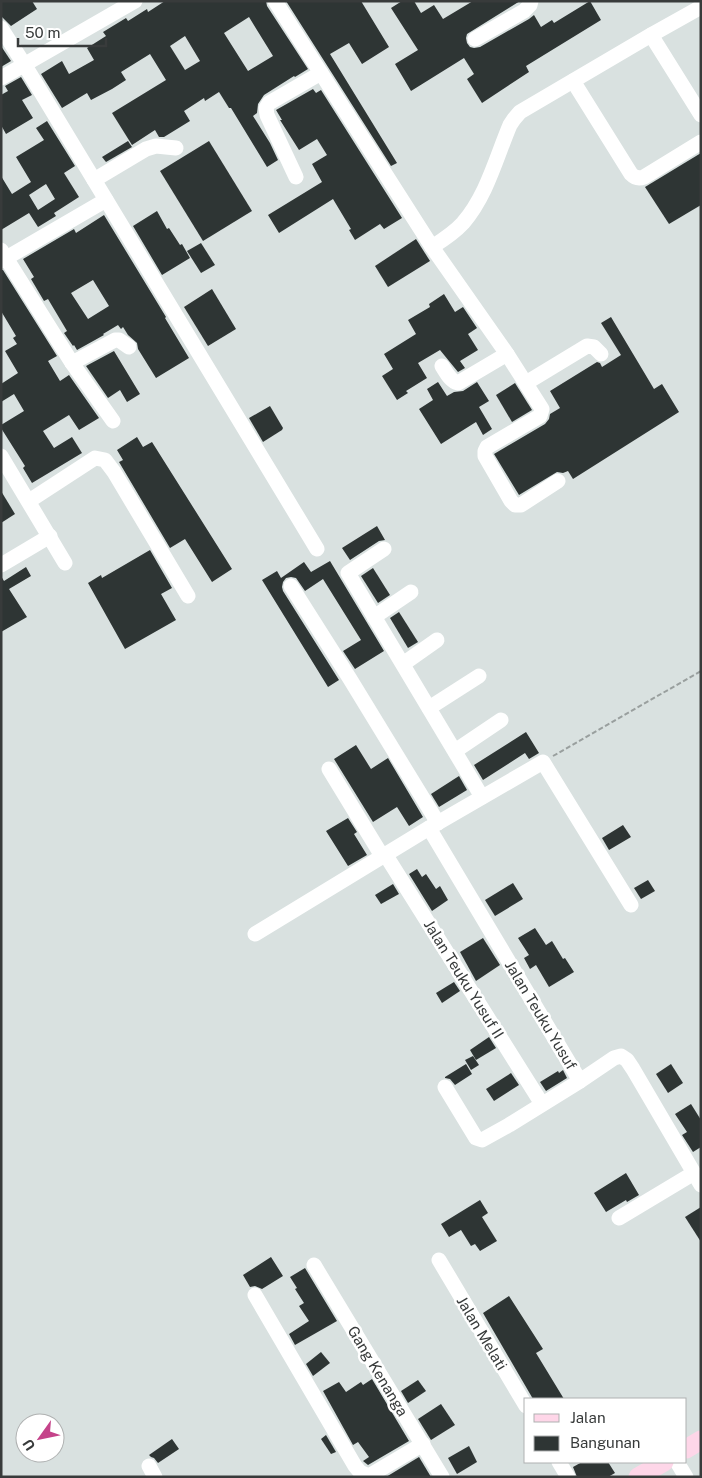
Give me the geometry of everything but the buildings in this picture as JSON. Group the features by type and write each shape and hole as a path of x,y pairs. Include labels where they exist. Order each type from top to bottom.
{"main road":[{"path":"687,1448 701,1440"},
{"path":"638,1477 662,1463"}],"street":[{"path":"1,78 135,1"},
{"path":"275,1 432,247 507,354 542,409 541,414 487,447 485,451 485,456 510,501 515,506 520,505 558,481"},
{"path":"475,39 524,11 531,1"},
{"path":"432,247 462,224 475,207 506,133 514,118 520,112 701,7"},
{"path":"1,28 317,549"},
{"path":"651,35 701,115"},
{"path":"296,177 267,115 266,108 270,103 321,73"},
{"path":"573,81 631,174 635,177 644,177 701,142"},
{"path":"94,180 146,149 156,146 176,148"},
{"path":"106,200 3,256 72,363 113,421"},
{"path":"72,363 115,340 119,340 129,347"},
{"path":"526,383 587,346 594,347 601,354"},
{"path":"442,366 451,379 458,383 507,354"},
{"path":"1,456 65,563"},
{"path":"29,501 95,458 105,460 188,596"},
{"path":"1,565 50,536"},
{"path":"384,549 348,573 482,797"},
{"name":"Jalan Teuku Yusuf","path":"291,586 350,679 580,1081 614,1058 624,1057 633,1069 697,1179"},
{"path":"374,617 411,592"},
{"path":"403,664 437,640"},
{"path":"429,708 478,676"},
{"path":"455,751 501,720"},
{"path":"255,934 433,825 543,762 630,905"},
{"name":"Jalan Teuku Yusuf II","path":"329,770 542,1104"},
{"path":"445,1087 476,1138 481,1140 580,1081"},
{"path":"619,1218 697,1179"},
{"name":"Jalan Melati","path":"439,1260 524,1403"},
{"name":"Gang Kenanga","path":"314,1266 442,1477"},
{"path":"255,1295 360,1472 369,1476 423,1444"},
{"path":"560,1463 568,1477"},
{"path":"678,1463 686,1477"}],"path":[{"path":"543,762 701,671"}]}
